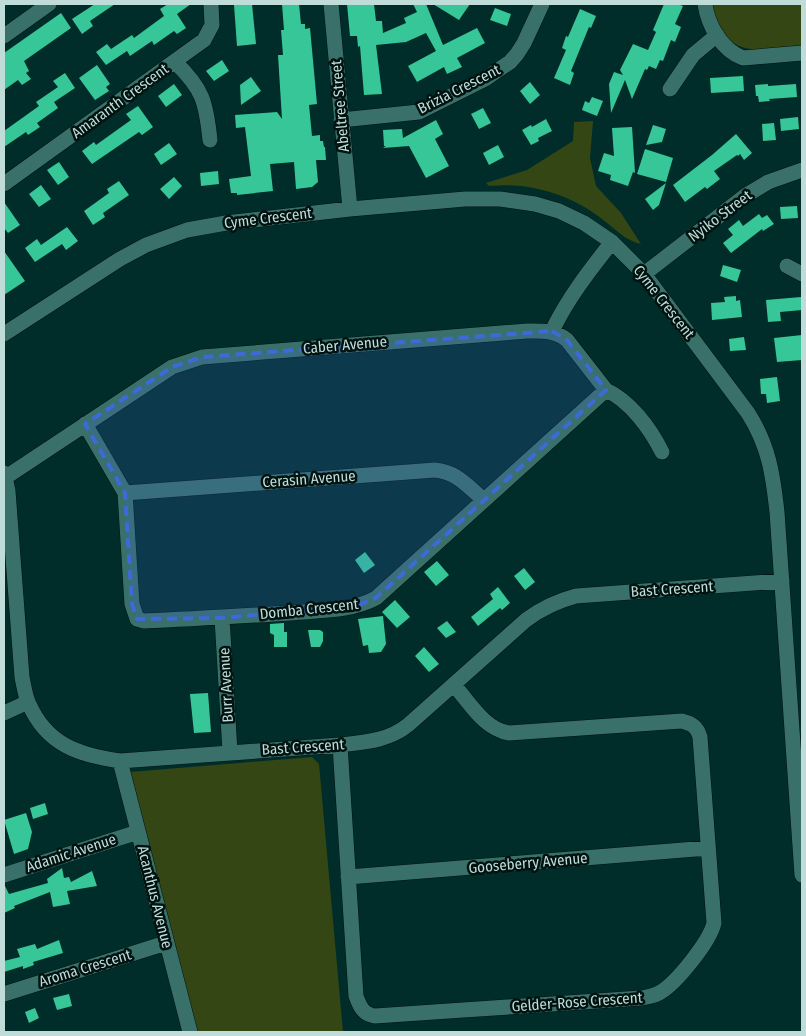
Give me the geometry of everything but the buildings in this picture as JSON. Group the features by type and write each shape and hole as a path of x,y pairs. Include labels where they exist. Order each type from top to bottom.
{"street":[{"path":"4,36 49,4"},
{"name":"Amaranth Crescent","path":"4,184 204,40 212,25 211,4"},
{"name":"Abeltree Street","path":"331,4 350,209"},
{"name":"Brizia Crescent","path":"341,120 419,112 485,79 510,62 517,54 542,4"},
{"path":"705,4 706,14 717,35 735,54 744,58 802,53"},
{"path":"670,89 693,56 717,35"},
{"path":"174,62 188,74 200,92 206,109 210,140"},
{"name":"Nyiko Street","path":"644,274 745,196 768,182 802,170"},
{"name":"Cyme Crescent","path":"5,331 120,259 146,245 187,230 226,223 350,209 465,199 500,199 535,204 559,211 584,222 612,242 644,274 759,430 766,448 774,477 802,875"},
{"path":"612,242 567,301 552,331 567,340 606,390 615,394 625,403 648,429 662,452"},
{"path":"787,266 802,274"},
{"name":"Caber Avenue","path":"5,475 172,367 202,357 527,331 552,331"},
{"name":"Domba Crescent","path":"86,424 125,493 132,604 137,619 144,621 222,618 345,608 367,603 376,598 606,390"},
{"name":"Cerasin Avenue","path":"125,493 435,470 454,474 484,500"},
{"name":"Bast Crescent","path":"5,475 22,677 28,702 42,725 58,741 73,750 91,757 120,761 340,745 390,737 400,732 526,620 542,609 561,600 576,596 782,580"},
{"name":"Burr Avenue","path":"222,618 230,752"},
{"name":"Gelder-Rose Crescent","path":"340,745 356,996 362,1010 375,1016 641,998 660,993 690,962 705,943 714,923 698,728 691,723 682,722 509,733 499,731 488,724 454,685"},
{"path":"4,713 28,702"},
{"name":"Acanthus Avenue","path":"120,761 190,1032"},
{"name":"Adamic Avenue","path":"4,875 138,832"},
{"name":"Gooseberry Avenue","path":"348,877 708,848"},
{"name":"Aroma Crescent","path":"4,994 166,943"}],"highlighted area":[{"path":"552,331 567,340 606,390 376,598 357,606 222,618 137,619 132,604 125,493 85,424 172,367 202,357"}],"green space":[{"path":"710,4 802,4 802,48 755,50 744,48 725,36 717,26"},
{"path":"593,121 590,158 596,186 621,213 641,244 625,237 590,210 563,197 534,188 504,185 489,186 486,183 527,170 573,141 574,122"},
{"path":"312,757 319,764 343,1032 194,1032 130,772"}]}
